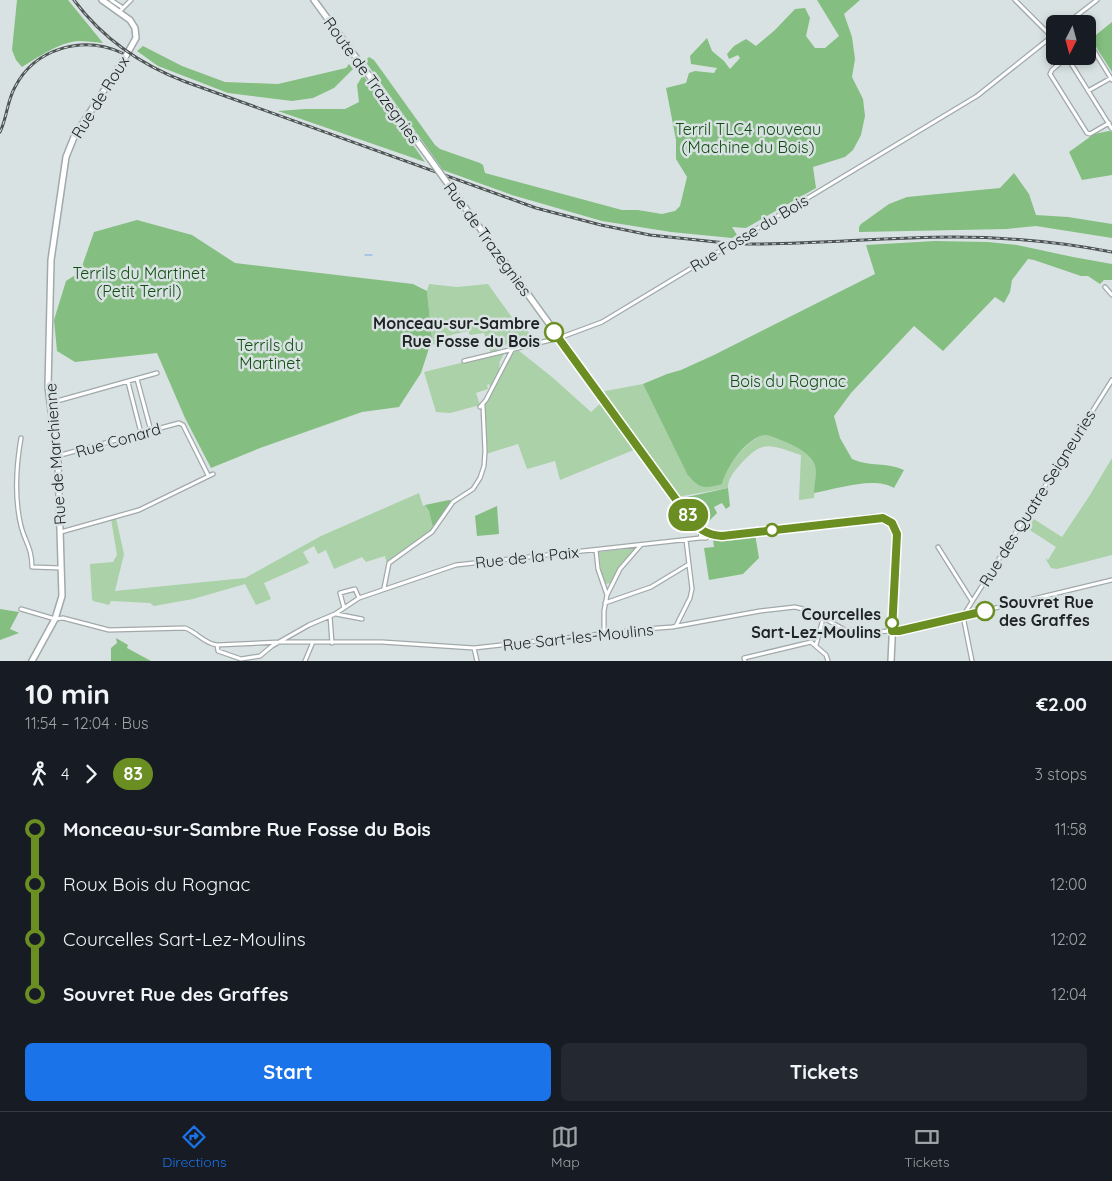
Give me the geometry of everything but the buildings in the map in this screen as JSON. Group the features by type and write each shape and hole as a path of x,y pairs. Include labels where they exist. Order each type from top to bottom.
{"main road":[{"name":"Rue de Roux","path":"51,270 68,150 74,136 135,40 136,31 133,24 121,10 102,0"},
{"name":"Route de Trazegnies","path":"314,0 430,159"},
{"name":"Rue de Trazegnies","path":"430,159 688,516 702,531 722,536 876,517 886,519 894,525 897,534 892,631"},
{"name":"Rue de Marchienne","path":"32,661 55,619 62,596 58,456 48,382 51,270"},
{"path":"891,661 892,631"}],"street":[{"name":"Rue de Roux","path":"111,0 121,10"},
{"path":"121,10 131,0"},
{"path":"1015,0 1046,29"},
{"path":"1076,15 1090,2 1097,0"},
{"name":"Rue Fosse du Bois","path":"464,361 559,338 590,328 609,319 744,235 977,96 1046,42"},
{"path":"1088,91 1111,79 1096,54"},
{"path":"1057,65 1050,74 1087,133 1090,134 1109,124"},
{"path":"1071,65 1112,129"},
{"path":"1105,287 1112,295"},
{"path":"384,588 389,562 432,532 453,502 473,489 480,478 484,466 485,451 481,406 512,350"},
{"path":"50,403 157,373"},
{"path":"137,379 150,431"},
{"name":"Rue des Quatre Seigneuries","path":"962,616 1112,380"},
{"path":"128,382 142,433"},
{"name":"Rue Conard","path":"58,456 178,423 183,425 208,475"},
{"path":"21,438 18,457 17,499 21,529 32,556 32,567 62,568"},
{"path":"61,532 139,510 213,474"},
{"path":"700,538 702,531"},
{"name":"Rue de la Paix","path":"252,659 260,656 308,625 335,614 359,598 456,565 706,538 709,534"},
{"path":"676,626 691,595 693,584 686,540"},
{"path":"604,634 604,611 607,595 620,569 641,545"},
{"path":"938,547 972,601"},
{"path":"596,550 598,570 607,595"},
{"path":"605,603 651,587 689,564"},
{"path":"892,631 899,631 1112,580"},
{"path":"344,608 340,593 355,589 359,598"},
{"name":"Rue Sart-les-Moulins","path":"217,645 280,642 382,642 474,648 676,626 792,607 806,609 838,628 852,632 892,631"},
{"path":"21,609 55,619 63,618 109,630 185,628 192,630 209,644 217,645 218,651 228,656 257,661"},
{"path":"335,614 362,618"},
{"path":"330,616 332,642"},
{"path":"962,616 972,661"},
{"path":"816,645 823,619"},
{"path":"305,661 313,642"},
{"path":"745,661 744,658 811,642 826,654 828,661"},
{"path":"474,648 477,661"}],"green space":[{"path":"17,0 68,0 103,43 79,41 64,44 22,67 16,60 12,50"},
{"name":"Terril TLC4 nouveau (Machine du Bois)","path":"817,0 860,0 844,14 852,37 855,59 852,77 863,99 865,116 861,135 853,150 845,157 813,167 816,188 746,228 732,227 737,235 732,238 671,232 602,221 512,195 443,170 365,61 369,57 374,60 435,145 440,149 480,163 483,165 485,173 622,210 638,210 662,214 675,211 680,206 687,177 676,159 676,140 666,88 686,83 689,73 695,71 714,73 717,68 691,64 690,56 707,38 712,51 730,69 740,58 738,55 729,59 727,54 734,46 746,39 756,46 795,9 805,8 810,18 806,36 815,48 825,48 839,36"},
{"path":"1112,22 1112,72 1096,47 1096,35"},
{"path":"143,46 182,66 225,82 278,84 346,68 349,64 353,69 334,88 313,98 292,101 228,93 158,66 137,51"},
{"path":"363,75 425,162 278,111 345,109 359,102 357,85"},
{"path":"1112,132 1112,175 1082,180 1069,152 1094,134"},
{"path":"1014,173 1029,194 1036,215 1068,217 1112,224 1112,238 1036,226 1007,229 859,232 861,224 889,204 907,197 1000,188"},
{"name":"Terrils du Martinet","path":"137,220 192,235 235,263 413,284 427,291 432,339 421,373 399,407 362,412 260,448 211,468 185,418 157,353 75,362 57,351 54,320 66,281 80,272 94,232"},
{"name":"Bois du Rognac","path":"935,241 988,242 1017,245 1112,264 1112,280 1104,280 1100,284 1088,276 1081,276 1028,259 1012,280 1010,292 1004,303 995,297 943,351 914,326 851,393 834,416 840,438 852,459 904,470 894,488 876,483 866,483 814,493 816,469 808,455 795,446 767,435 760,436 745,446 728,469 722,484 706,487 699,485 691,479 643,384 714,355 875,274 866,245"},
{"path":"429,284 457,287 488,284 516,323 521,322 536,342 515,348 511,342 503,346 501,343 498,344 501,351 491,353 484,333 470,335 468,331 451,335 452,340 431,345 427,291"},
{"path":"518,350 591,412 602,402 636,449 560,480 555,461 527,469 518,444 486,454 484,406 508,359"},
{"path":"505,352 499,363 499,368 501,369 491,389 489,384 487,385 488,389 476,393 480,405 450,413 436,412 424,372"},
{"path":"643,384 687,474 724,475 731,463 748,444 761,436 767,435 795,446 812,460 816,470 814,498 799,500 801,455 781,448 766,446 753,452 736,469 731,476 728,488 677,497 600,392"},
{"path":"1112,458 1112,555 1057,569 1051,568 1045,558 1048,560 1056,547 1022,525 1029,516 1062,537"},
{"path":"728,488 730,506 726,509 722,503 714,507 717,513 706,524 702,521 696,523 678,499"},
{"path":"419,493 423,506 425,505 429,511 433,528 430,533 388,561 387,564 385,556 366,562 362,557 334,569 326,550 318,554 314,546 303,552 309,563 264,583 271,599 256,605 245,584 193,599 154,606 150,603 111,601 109,605 93,601 92,599 90,564 113,562 117,555 111,519 116,518 124,554 115,591 245,578 321,536"},
{"path":"452,501 433,528 429,511 425,505"},
{"path":"497,506 499,534 477,536 475,516"},
{"path":"755,534 759,558 743,574 709,580 704,548 714,547 713,539"},
{"path":"634,548 635,551 620,565 611,583 605,584 601,571 599,552"},
{"path":"0,609 19,612 10,629 19,633 0,640"},
{"path":"116,638 128,645 127,648 151,661 111,661 111,648 117,643"}],"waterway":[{"path":"365,255 372,255"}],"railway":[{"path":"74,0 110,39 138,59 186,82 536,208 601,225 650,235 726,243"},
{"path":"0,132 15,87 24,74 47,54 61,49 92,45 122,53"},
{"path":"740,244 973,237 1053,243 1112,252"}],"bus line":[{"name":"83","path":"554,332 700,530 711,535 722,536 876,517 887,519 895,527 897,534 892,631 985,611"}],"place":[{"name":"Monceau-sur-Sambre Rue Fosse du Bois","path":"554,332"},
{"name":"Souvret Rue des Graffes","path":"985,611"},
{"name":"Courcelles Sart-Lez-Moulins","path":"892,623"}],"park label":[{"name":"Terrils du Martinet (Petit Terril)","path":"139,282"}]}
